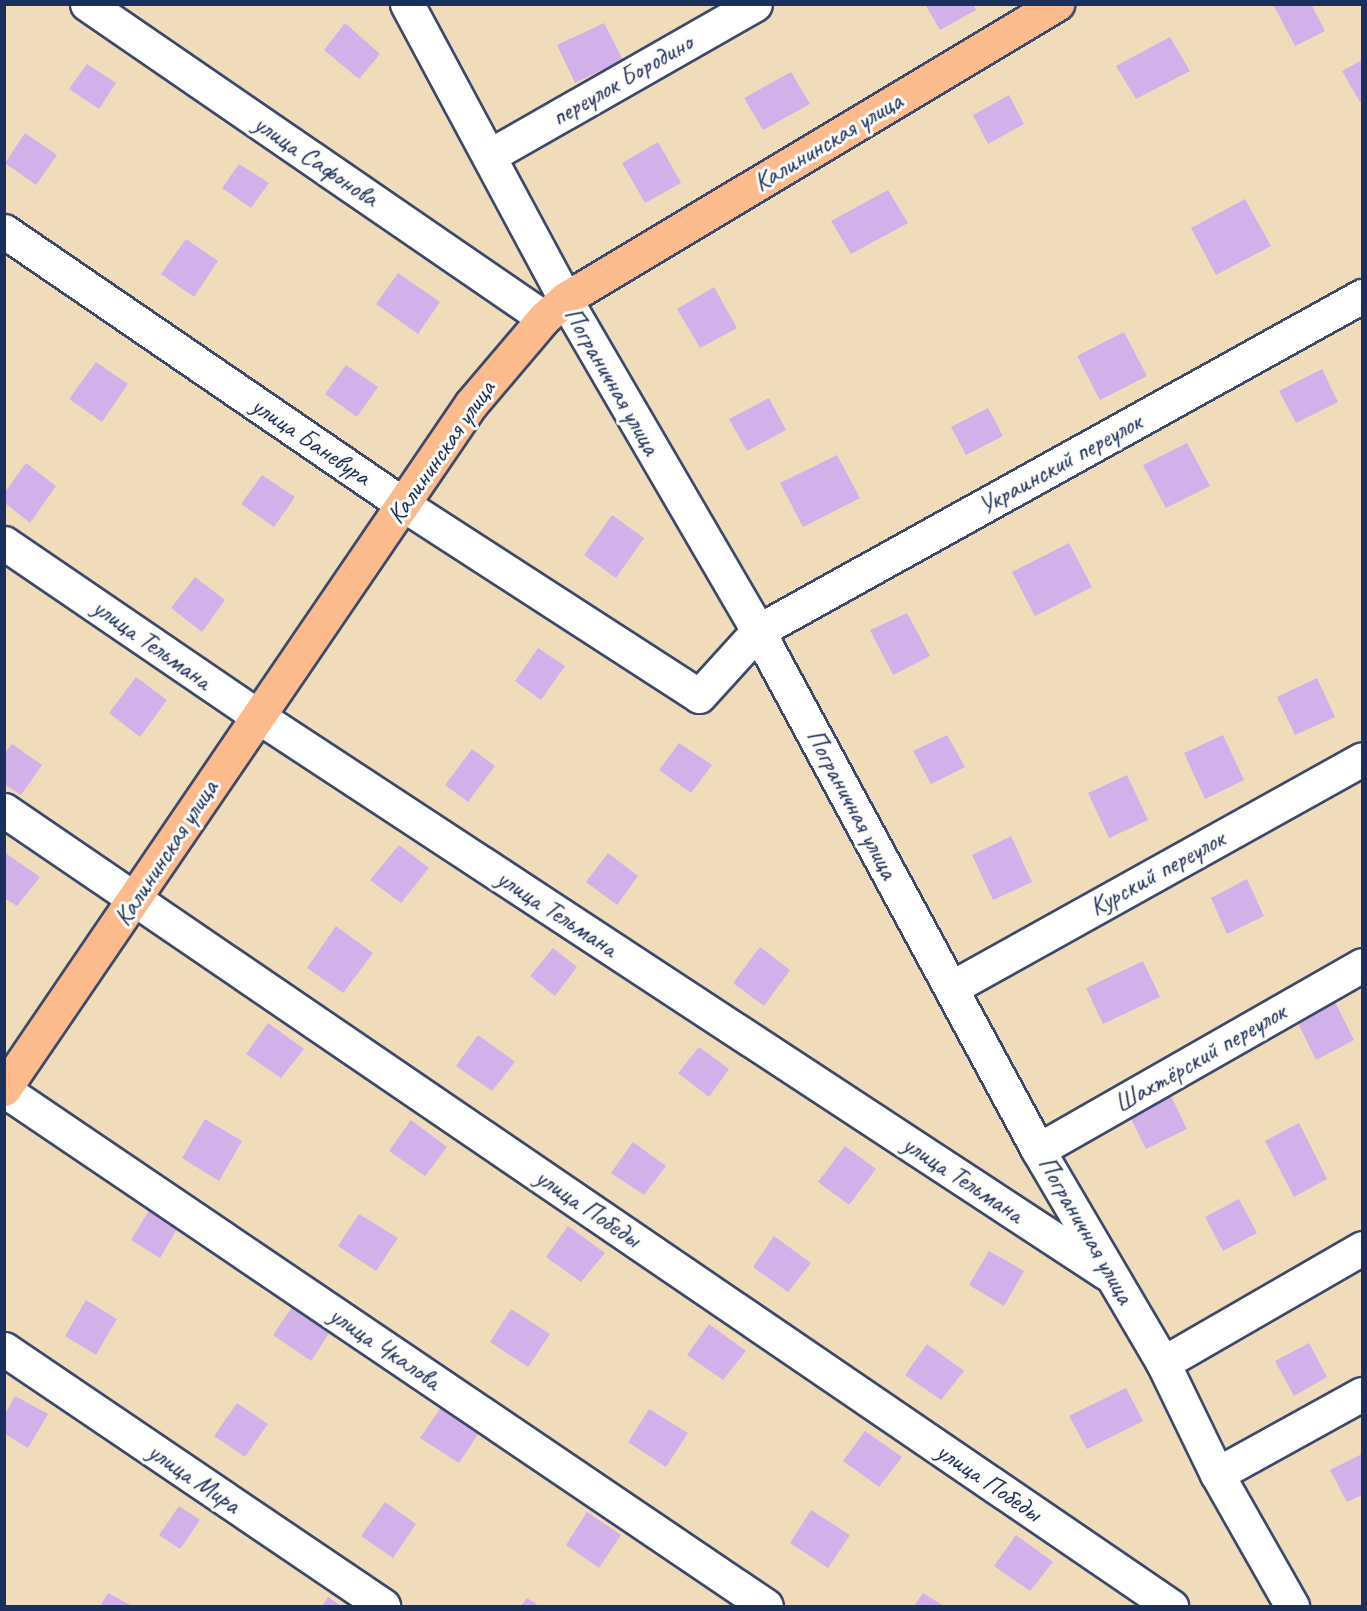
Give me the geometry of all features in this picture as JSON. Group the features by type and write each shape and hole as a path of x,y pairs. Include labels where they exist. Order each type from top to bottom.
{"main road":[{"name":"Калининская улица","path":"4,1089 136,899 256,715 404,505 471,404 554,309 1058,4"}],"street":[{"name":"улица Сафонова","path":"87,4 554,309"},
{"name":"Пограничная улица","path":"407,4 489,156 554,309 758,632 1038,1150 1163,1363 1217,1474 1292,1606"},
{"name":"переулок Бородино","path":"489,156 755,4"},
{"name":"улица Баневура","path":"4,231 404,505 699,696 758,632"},
{"name":"Украинский переулок","path":"758,632 1362,296"},
{"name":"улица Тельмана","path":"4,543 256,715 1113,1277"},
{"name":"Курский переулок","path":"951,988 1362,759"},
{"name":"улица Победы","path":"4,810 1171,1606"},
{"name":"Шахтёрский переулок","path":"1038,1150 1362,965"},
{"name":"улица Чкалова","path":"4,1089 766,1606"},
{"path":"1163,1363 1362,1248"},
{"name":"улица Мира","path":"4,1350 383,1606"},
{"path":"1217,1474 1362,1394"}],"building":[{"path":"925,4 973,4 976,10 940,30"},
{"path":"1273,4 1311,4 1325,31 1295,46"},
{"path":"345,23 380,54 359,79 324,50"},
{"path":"604,23 623,60 575,83 557,45"},
{"path":"1170,37 1190,71 1136,99 1116,66"},
{"path":"1362,60 1362,100 1360,102 1342,71"},
{"path":"87,64 116,83 99,109 69,89"},
{"path":"791,72 810,104 763,130 744,98"},
{"path":"1009,95 1024,124 988,144 973,115"},
{"path":"25,133 57,155 36,185 5,163"},
{"path":"658,142 681,183 645,203 622,163"},
{"path":"239,164 269,183 251,208 222,188"},
{"path":"888,190 908,223 851,254 831,221"},
{"path":"1245,199 1271,246 1216,275 1191,228"},
{"path":"186,239 218,261 194,297 161,274"},
{"path":"398,273 440,302 418,334 376,304"},
{"path":"714,287 737,328 700,348 677,309"},
{"path":"1124,332 1147,376 1100,400 1077,356"},
{"path":"96,362 128,384 102,422 69,399"},
{"path":"346,365 378,387 357,417 325,394"},
{"path":"1322,369 1338,402 1296,423 1279,391"},
{"path":"769,398 786,430 747,451 729,419"},
{"path":"988,408 1003,436 966,455 951,427"},
{"path":"1187,443 1210,486 1166,508 1143,465"},
{"path":"837,455 860,498 803,527 780,483"},
{"path":"26,463 56,486 30,523 5,503 5,492"},
{"path":"262,475 295,497 274,527 241,504"},
{"path":"612,515 644,538 616,578 584,555"},
{"path":"1069,543 1092,587 1035,616 1012,572"},
{"path":"195,577 225,600 202,632 171,608"},
{"path":"907,613 930,656 893,675 870,630"},
{"path":"538,648 565,666 541,700 515,681"},
{"path":"136,677 167,700 140,737 109,713"},
{"path":"1317,678 1335,717 1295,735 1277,697"},
{"path":"947,735 965,767 931,784 913,751"},
{"path":"1223,735 1244,780 1205,799 1184,753"},
{"path":"679,743 712,765 691,793 659,770"},
{"path":"12,744 42,765 21,795 4,784 4,754"},
{"path":"472,749 495,766 468,802 445,785"},
{"path":"1127,775 1148,820 1109,838 1088,793"},
{"path":"1011,836 1032,882 993,900 972,855"},
{"path":"399,845 429,868 401,903 370,880"},
{"path":"4,852 40,877 17,906 4,898"},
{"path":"608,853 638,876 617,905 586,882"},
{"path":"1247,879 1264,916 1227,934 1211,898"},
{"path":"336,926 373,953 343,993 307,968"},
{"path":"760,947 790,970 764,1006 733,983"},
{"path":"553,948 577,967 555,996 530,976"},
{"path":"1143,961 1160,997 1103,1024 1086,988"},
{"path":"1335,1002 1354,1040 1316,1060 1297,1021"},
{"path":"268,1023 304,1049 281,1078 246,1054"},
{"path":"478,1035 515,1062 492,1091 456,1066"},
{"path":"699,1047 729,1069 709,1097 678,1073"},
{"path":"1168,1090 1187,1129 1146,1149 1127,1111"},
{"path":"205,1119 242,1141 219,1181 182,1158"},
{"path":"411,1120 447,1147 425,1176 389,1151"},
{"path":"1299,1123 1327,1179 1294,1197 1265,1141"},
{"path":"633,1142 666,1166 644,1195 611,1173"},
{"path":"845,1146 876,1169 849,1205 818,1182"},
{"path":"1239,1199 1257,1233 1223,1251 1205,1217"},
{"path":"151,1207 180,1224 160,1258 131,1240"},
{"path":"359,1214 398,1238 376,1271 338,1246"},
{"path":"568,1226 605,1253 581,1282 546,1257"},
{"path":"774,1236 811,1263 788,1292 753,1267"},
{"path":"989,1251 1024,1271 1004,1306 969,1285"},
{"path":"86,1300 117,1319 96,1355 65,1336"},
{"path":"295,1303 333,1327 311,1361 273,1335"},
{"path":"511,1309 550,1334 528,1367 490,1342"},
{"path":"709,1324 746,1351 723,1380 687,1355"},
{"path":"1309,1343 1327,1377 1294,1396 1275,1361"},
{"path":"927,1344 964,1371 941,1400 905,1375"},
{"path":"1126,1388 1143,1421 1087,1449 1069,1416"},
{"path":"15,1396 48,1414 28,1448 5,1434 5,1414"},
{"path":"237,1403 268,1424 245,1457 214,1436"},
{"path":"442,1406 480,1431 459,1463 420,1438"},
{"path":"649,1409 688,1433 666,1467 628,1442"},
{"path":"865,1431 902,1457 879,1487 843,1461"},
{"path":"1362,1454 1362,1495 1347,1502 1330,1470"},
{"path":"385,1502 416,1524 393,1558 361,1536"},
{"path":"179,1506 200,1520 180,1549 159,1535"},
{"path":"811,1510 850,1535 828,1568 790,1543"},
{"path":"587,1512 621,1535 599,1568 566,1545"},
{"path":"1016,1535 1053,1562 1030,1591 994,1566"},
{"path":"108,1593 132,1606 100,1606"},
{"path":"923,1593 944,1606 914,1606"},
{"path":"328,1597 341,1606 322,1606"},
{"path":"527,1598 539,1606 521,1606"}]}
